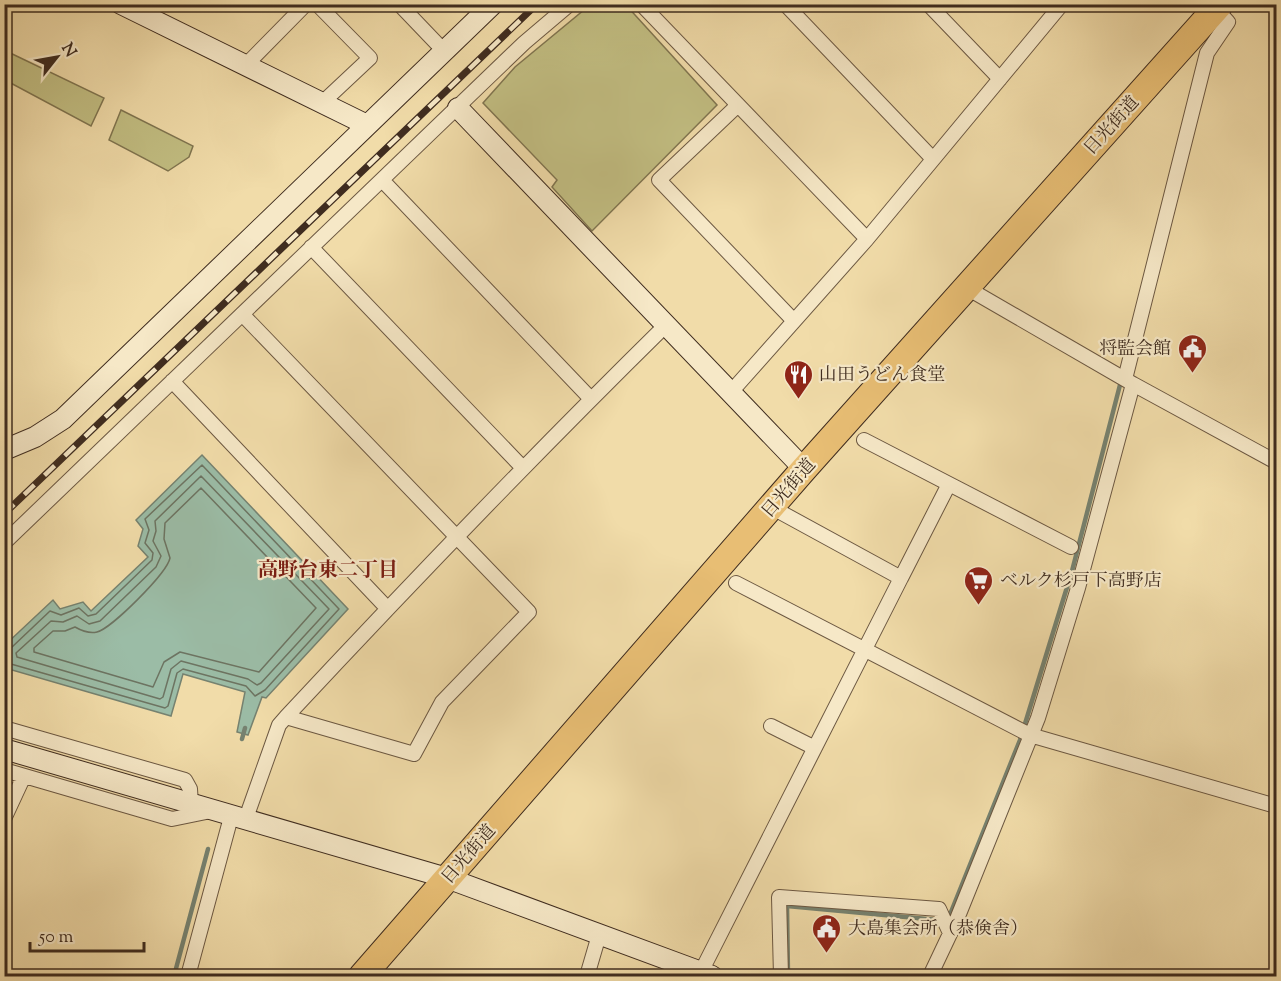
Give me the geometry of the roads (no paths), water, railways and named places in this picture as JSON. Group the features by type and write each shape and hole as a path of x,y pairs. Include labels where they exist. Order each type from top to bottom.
{"highway":[{"name":"日光街道","path":"362,976 804,469 1218,7"}],"street":[{"path":"121,4 367,125"},
{"path":"245,66 306,4"},
{"path":"317,4 370,58 322,103"},
{"path":"399,4 444,51"},
{"path":"4,450 35,437 63,419 493,4"},
{"path":"4,543 524,43 570,4"},
{"path":"641,4 867,239"},
{"path":"785,4 933,159"},
{"path":"928,4 1000,79"},
{"path":"731,392 867,239 1062,4"},
{"path":"930,976 950,933 1038,718 1078,588 1208,53 1228,22 1218,7"},
{"path":"738,105 659,180 794,321"},
{"path":"458,108 804,469"},
{"path":"382,180 591,399"},
{"path":"311,247 523,468"},
{"path":"967,288 1276,462"},
{"path":"243,314 529,612 442,702 414,754 286,717"},
{"path":"188,976 238,819 279,725 387,608 666,325"},
{"path":"172,381 387,608"},
{"path":"864,440 1071,547"},
{"path":"4,749 447,878 706,974 813,747 949,484"},
{"path":"771,507 901,578"},
{"path":"736,583 1030,735 1276,806"},
{"path":"771,726 813,747"},
{"path":"4,728 185,780 190,789 191,804"},
{"path":"4,770 172,819 211,811"},
{"path":"4,819 24,776"},
{"path":"781,976 779,897 939,909 950,933"},
{"path":"587,976 599,934"}],"water":[{"path":"202,455 348,609 266,698 262,697 248,735 237,732 245,692 183,674 171,716 5,668 5,645 53,600 60,609 83,602 91,611 148,557 138,546 143,529 136,520"}],"waterway":[{"path":"788,976 787,906 938,920 949,917 1020,740 1072,571 1121,381"},
{"path":"242,739 245,728"},
{"path":"174,976 208,849"}],"railway":[{"path":"4,514 537,4"}],"place":[{"name":"将監会館","path":"1192,374"},
{"name":"山田うどん食堂","path":"798,400"},
{"name":"ベルク杉戸下高野店","path":"979,606"},
{"name":"大島集会所（恭倹舎）","path":"827,954"}],"district":[{"name":"高野台東二丁目","path":"328,569"}]}
